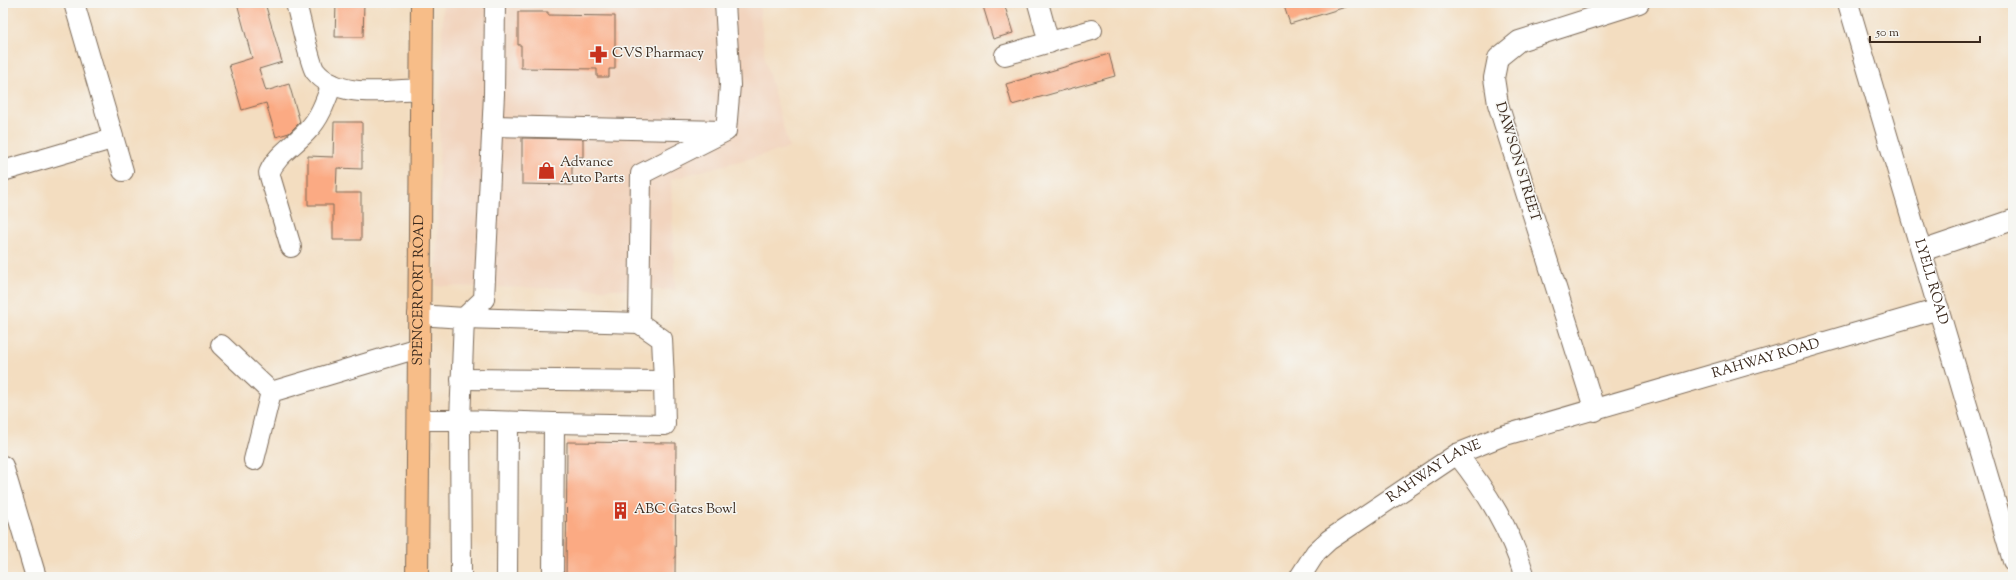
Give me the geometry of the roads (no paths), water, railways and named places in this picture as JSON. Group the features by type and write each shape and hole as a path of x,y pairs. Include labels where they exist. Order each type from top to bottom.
{"main road":[{"name":"SPENCERPORT ROAD","path":"417,577 418,315 422,3"}],"street":[{"path":"74,3 112,139 123,171"},
{"path":"296,3 315,70 332,84 353,91 420,89"},
{"path":"461,577 460,420 464,318 484,299 496,3"},
{"path":"725,3 730,85 726,131"},
{"path":"1038,3 1049,42"},
{"name":"DAWSON STREET","path":"1595,411 1498,104 1494,78 1498,58 1519,41 1639,3"},
{"name":"LYELL ROAD","path":"1848,3 1938,309 2009,530 2013,561"},
{"path":"1006,55 1092,30"},
{"path":"291,247 269,173 273,162 309,130 322,110 332,84"},
{"path":"492,126 726,131"},
{"path":"639,324 641,174 726,131"},
{"path":"3,171 112,139"},
{"path":"1922,251 2013,220"},
{"name":"RAHWAY ROAD","path":"1595,411 1938,309"},
{"path":"418,315 639,324 662,339 665,425 418,420"},
{"path":"222,346 271,392"},
{"path":"271,392 418,348"},
{"path":"461,379 664,381"},
{"path":"254,460 271,392"},
{"name":"RAHWAY LANE","path":"1300,577 1316,552 1329,540 1457,454 1502,436 1595,411"},
{"path":"507,577 508,422"},
{"path":"552,577 554,423"},
{"path":"1457,454 1476,478 1499,513 1518,552 1526,577"},
{"path":"3,466 36,577"}],"place":[{"name":"CVS Pharmacy","path":"599,54"},
{"name":"Advance Auto Parts","path":"547,171"},
{"name":"ABC Gates Bowl","path":"621,510"}]}
